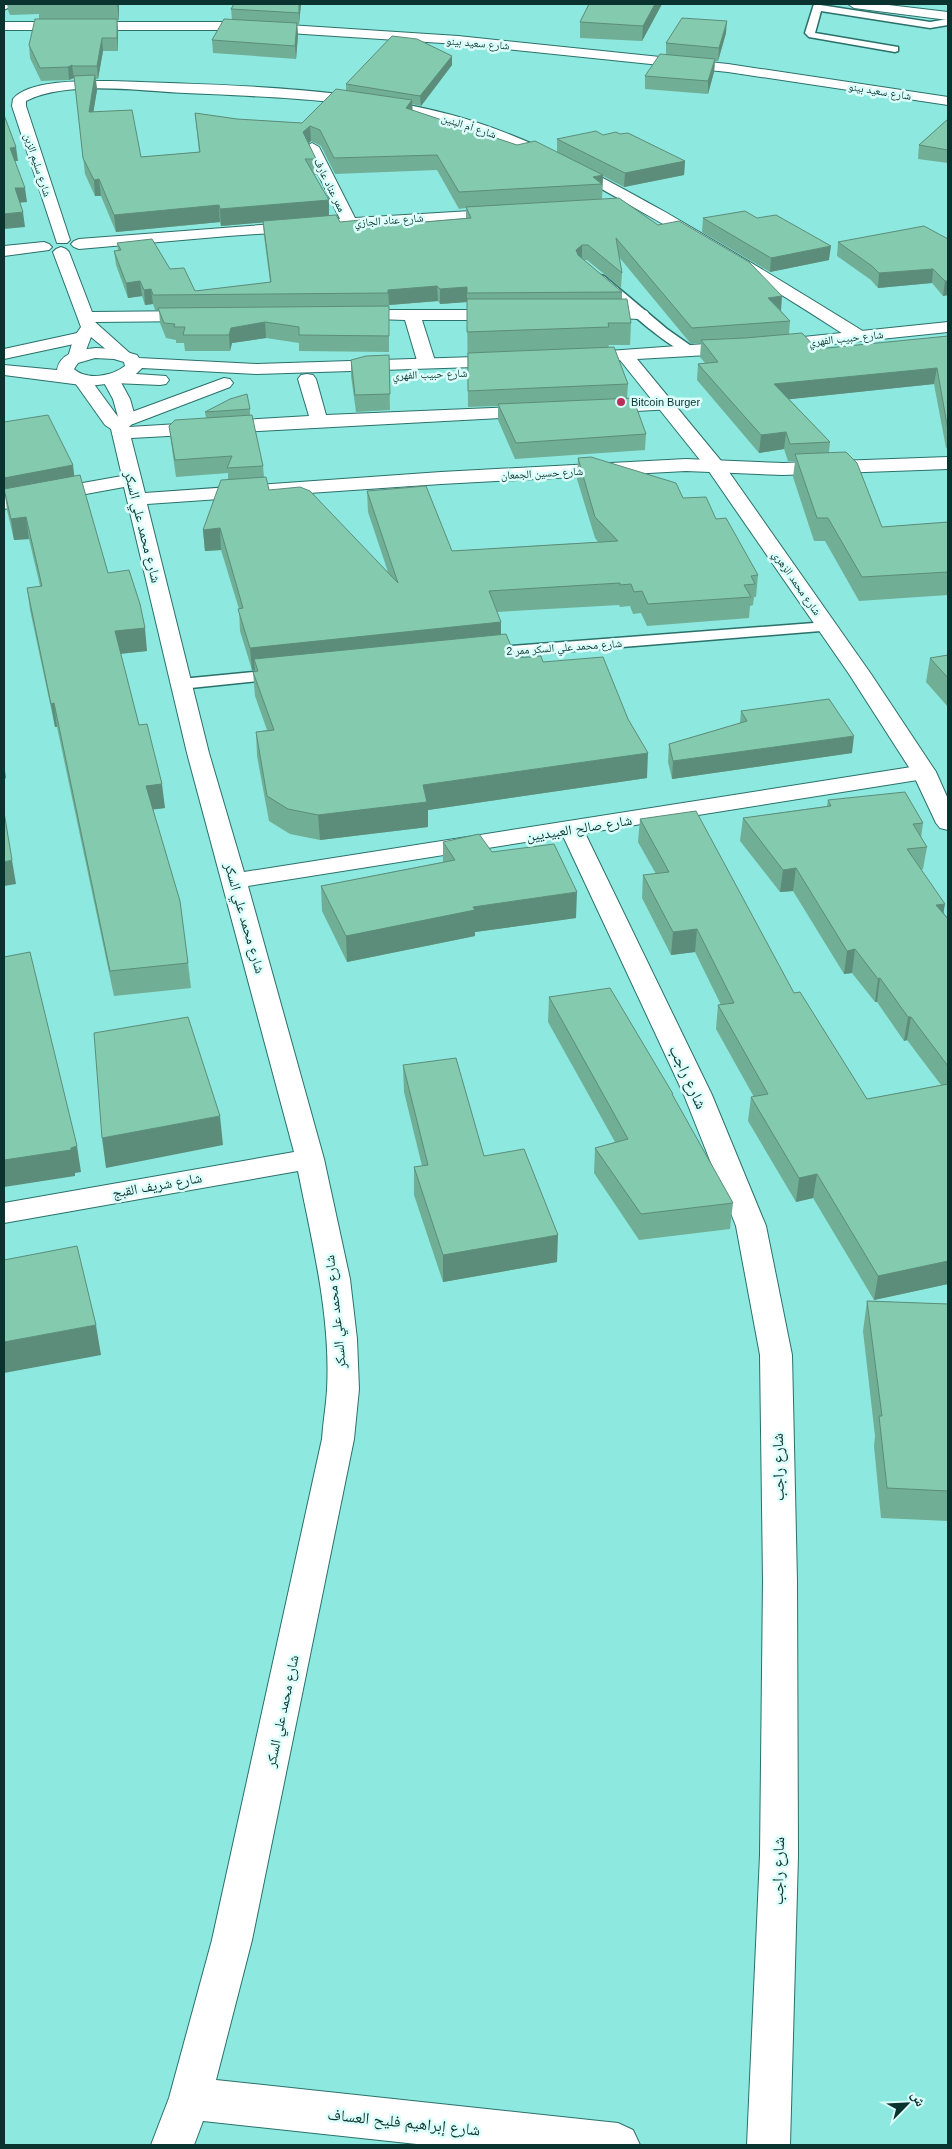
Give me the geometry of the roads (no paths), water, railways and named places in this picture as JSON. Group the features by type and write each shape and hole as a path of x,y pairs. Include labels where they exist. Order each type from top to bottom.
{"main road":[{"path":"4,6 9,4"},
{"path":"854,4 948,16"},
{"path":"922,4 948,7"},
{"name":"شارع سعيد بينو","path":"4,26 244,26 428,38 728,68 948,101"},
{"name":"شارع أم البنين","path":"27,94 70,86 158,87 304,96 415,110 457,122 528,146 558,160 640,204 769,278 860,338"},
{"name":"شارع سليم الزبن","path":"27,94 20,99 19,106 85,327"},
{"name":"ممر عناد عارف","path":"312,147 349,222"},
{"path":"612,206 640,204"},
{"name":"شارع عناد الجازي","path":"61,246 70,240 79,244 349,222 521,212"},
{"path":"4,251 44,247 53,241 61,246"},
{"path":"333,315 522,314"},
{"path":"571,314 641,314"},
{"path":"412,315 427,364"},
{"path":"4,356 85,327 214,316"},
{"path":"85,327 74,358 68,362 65,370 78,378 111,421 122,426 319,421 558,410"},
{"path":"85,327 129,359 134,367 130,372 112,379"},
{"name":"شارع حبيب الفهري","path":"628,361 689,351 860,338 948,327"},
{"name":"شارع حبيب الفهري","path":"563,364 723,353 744,348"},
{"name":"شارع حبيب الفهري","path":"4,356 74,358 106,353 129,359 258,369 427,364 520,365 224,383 78,378 4,370"},
{"name":"شارع محمد الزهري","path":"628,361 667,405 715,466 892,720 924,772 948,823"},
{"name":"شارع محمد علي السكر","path":"112,379 124,406 122,426 134,490 198,753 235,881 310,1159 335,1279 343,1389 338,1439 232,1940 190,2098 173,2145"},
{"path":"307,379 319,421"},
{"path":"122,426 224,383"},
{"path":"578,409 667,405"},
{"name":"شارع حسين الجمعان","path":"4,502 134,490 441,478 686,465 783,469 948,463"},
{"name":"شارع صالح العبيديين","path":"235,881 924,772"},
{"name":"شارع راجب","path":"571,829 698,1095 751,1226 776,1356 780,1581 779,1855 770,2145"},
{"name":"شارع شريف القبج","path":"4,1213 310,1159"},
{"name":"شارع إبراهيم فليح العساف","path":"190,2098 618,2145"}],"lane":[{"path":"895,49 812,35 810,33 818,6 930,25 948,22"},
{"path":"590,271 662,332 689,351"},
{"name":"شارع محمد علي السكر ممر 2","path":"465,655 827,627"},
{"path":"181,684 299,672"}],"place":[{"name":"Bitcoin Burger","path":"621,402"}]}
